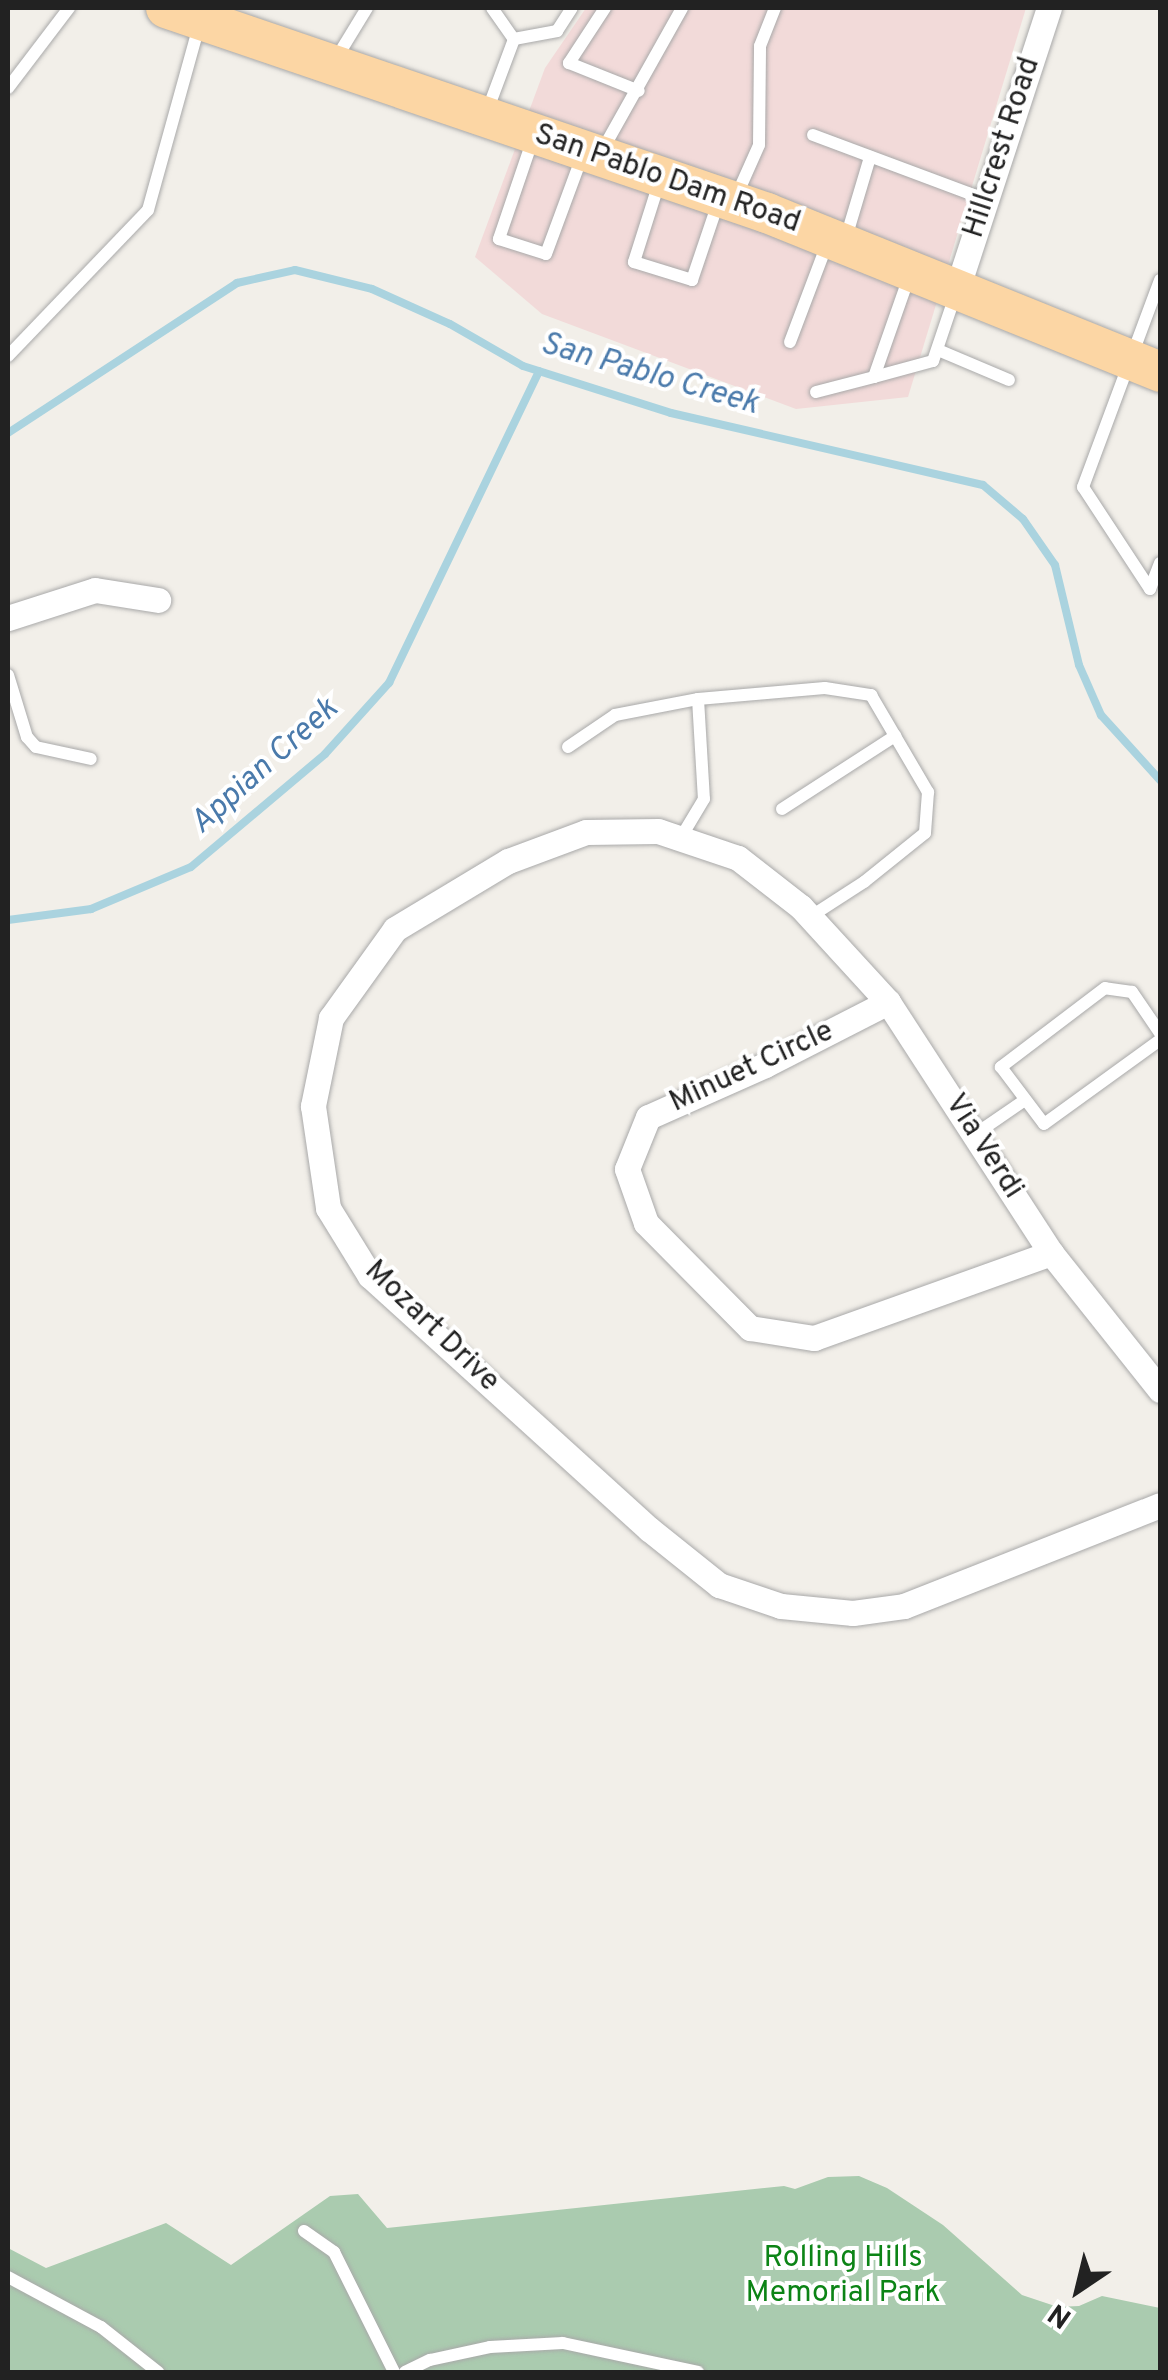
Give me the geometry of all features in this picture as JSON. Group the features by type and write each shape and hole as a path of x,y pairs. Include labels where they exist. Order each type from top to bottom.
{"main road":[{"name":"San Pablo Dam Road","path":"191,11 332,64 837,239 1146,366"}],"street":[{"name":"Hillcrest Road","path":"957,289 1049,8"},
{"path":"8,618 95,590 158,600"},
{"name":"Mozart Drive","path":"806,912 738,858 658,831 586,832 508,862 395,928 332,1018 313,1106 328,1208 370,1276 649,1529 719,1585 780,1606 853,1613 904,1606 1160,1504"},
{"name":"Via Verdi","path":"806,912 888,1002 1051,1253 1160,1390"},
{"name":"Minuet Circle","path":"888,1002 766,1065 648,1117 628,1169 646,1223 750,1328 814,1338 1051,1253"}],"lane":[{"path":"8,88 69,8"},
{"path":"332,64 367,8"},
{"path":"492,8 514,39"},
{"path":"514,39 557,31 572,8"},
{"path":"605,8 570,63 638,91"},
{"path":"535,134 498,239 546,254 592,153 638,91 682,8"},
{"path":"662,176 634,262 692,280 727,199 758,145 760,46 775,8"},
{"path":"8,356 148,210 191,11"},
{"path":"485,117 514,39"},
{"path":"813,135 987,200"},
{"path":"790,342 870,157"},
{"path":"874,377 911,270"},
{"path":"1160,280 1146,366 1083,487 1150,589 1160,563"},
{"path":"816,392 933,361 957,289"},
{"path":"938,350 1010,380"},
{"path":"8,675 27,737 36,746 91,759"},
{"path":"568,746 615,715 698,699 825,688 872,695 928,792 925,832 864,882 806,912"},
{"path":"680,839 704,799 698,699"},
{"path":"782,809 895,736"},
{"path":"1105,988 1132,992 1160,1036 1044,1124 1025,1100 1001,1068 1105,988"},
{"path":"974,1135 1025,1100"},
{"path":"304,2231 334,2252 394,2372"},
{"path":"8,2276 101,2326 158,2372"},
{"path":"406,2372 430,2360 490,2347 563,2344 698,2372"}],"shaded area":[{"path":"586,8 1026,8 908,397 796,409 542,314 475,257 545,68"}],"green space":[{"name":"Rolling Hills Memorial Park","path":"859,2176 887,2188 943,2225 1022,2295 1058,2307 1079,2306 1102,2296 1160,2308 1160,2372 8,2372 8,2248 46,2268 166,2223 231,2265 330,2196 358,2194 387,2228 784,2186 795,2189 828,2177"}],"waterway":[{"name":"San Pablo Creek","path":"8,433 237,283 295,270 372,289 450,324 523,366 671,413 983,485 1023,519 1055,565 1079,665 1101,715 1160,780"},
{"name":"Appian Creek","path":"8,920 91,909 191,867 325,754 389,683 539,371"}]}
